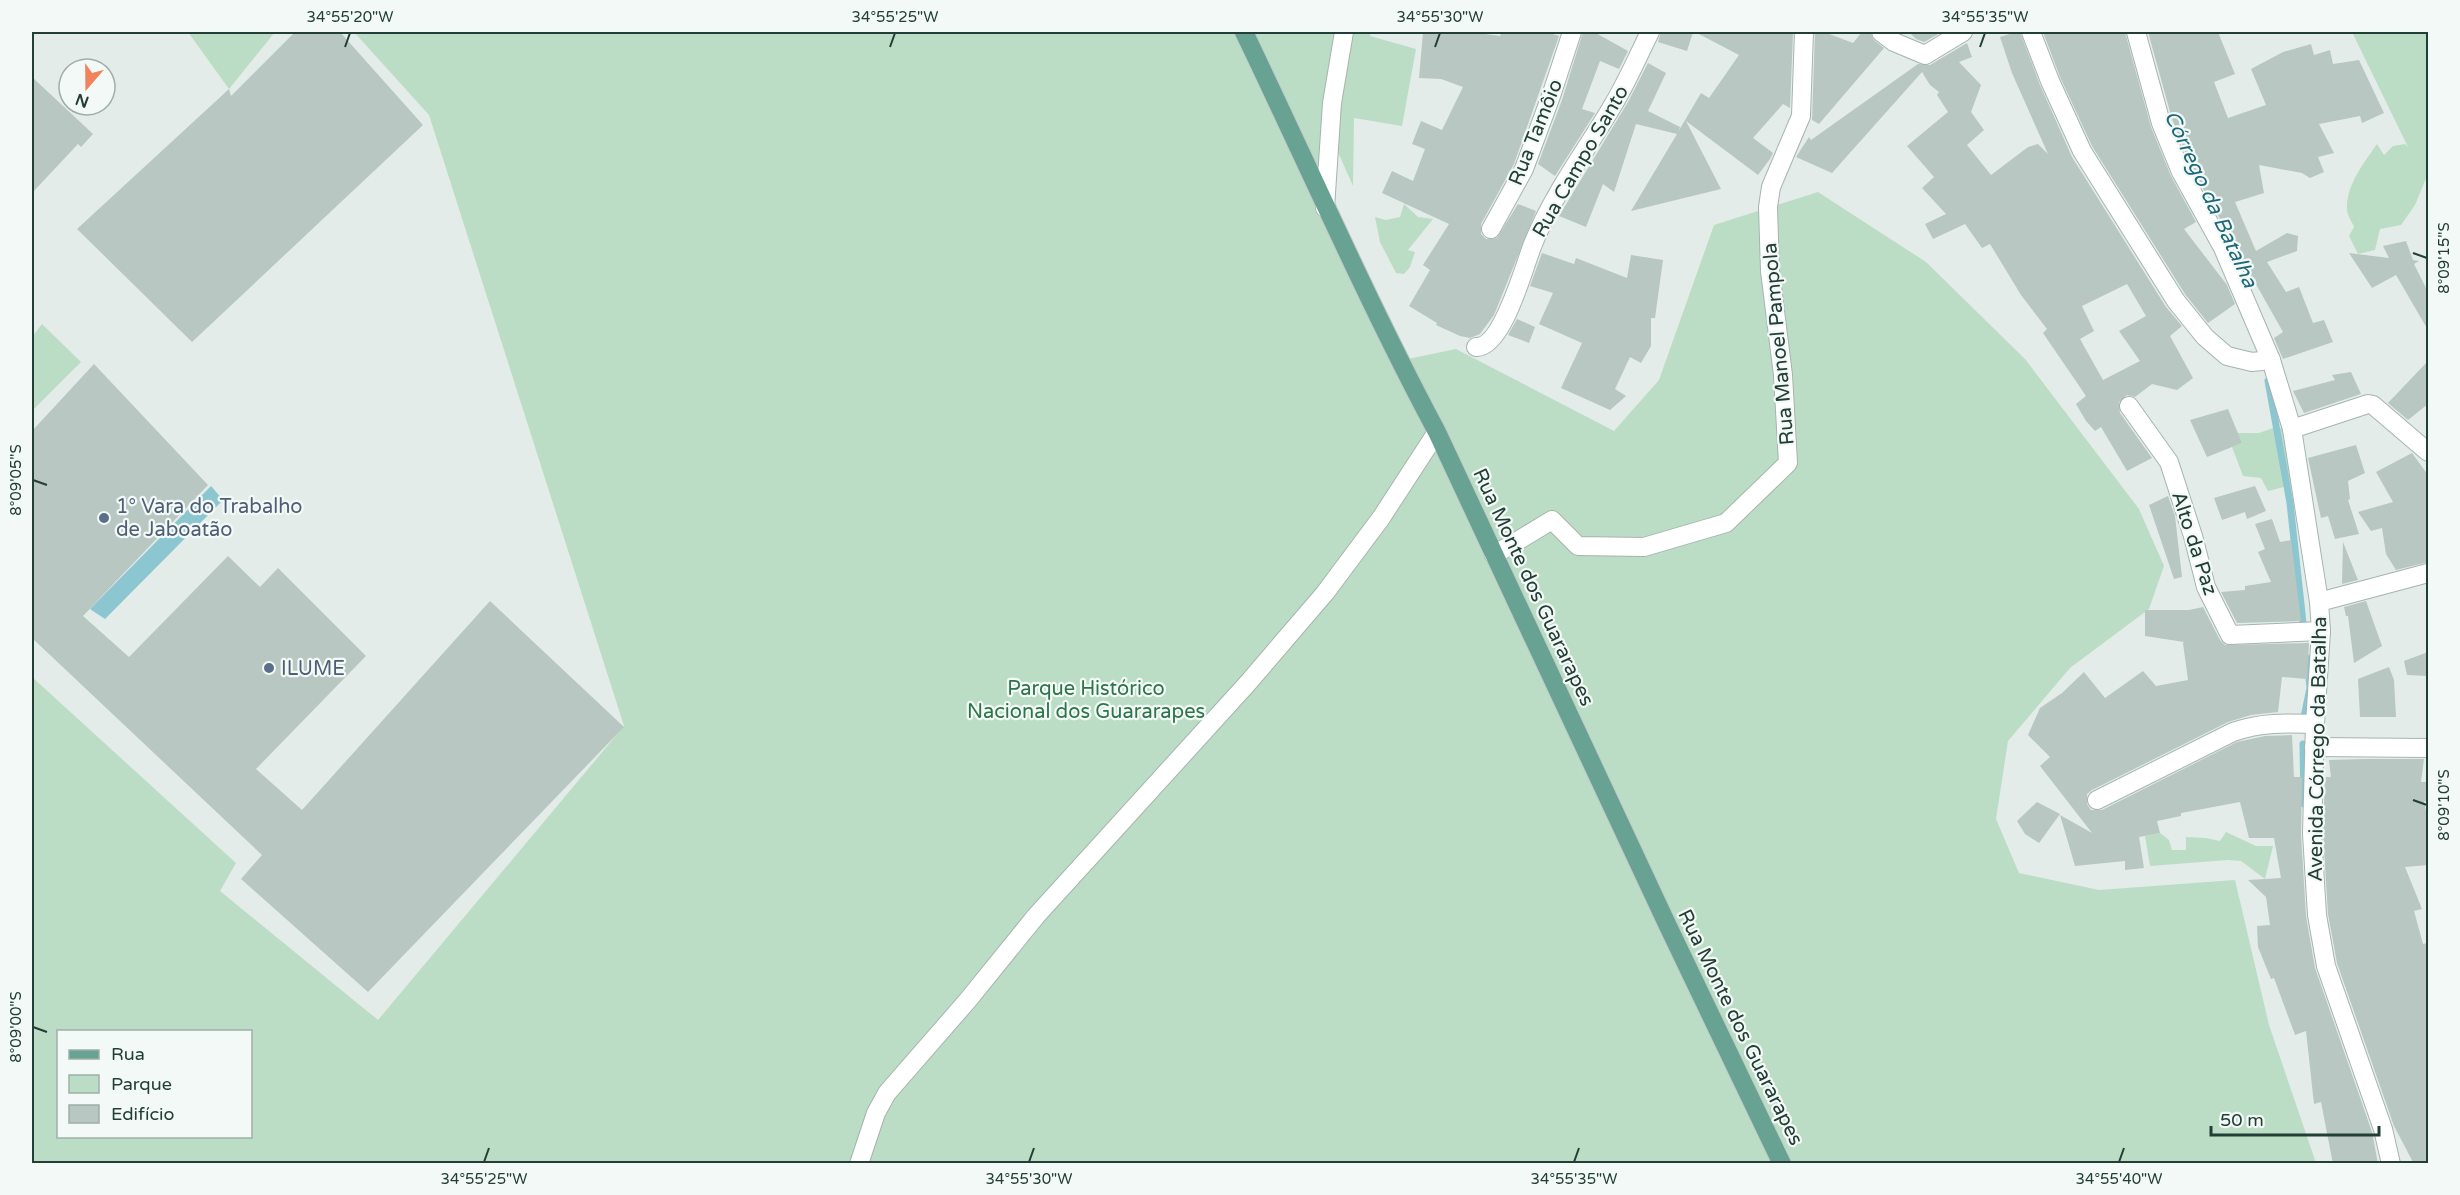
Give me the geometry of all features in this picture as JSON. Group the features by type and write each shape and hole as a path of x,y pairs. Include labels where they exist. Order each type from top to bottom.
{"main road":[{"name":"Rua Monte dos Guararapes","path":"1244,32 1284,114 1325,208 1402,367 1437,432 1782,1164"}],"street":[{"path":"1325,208 1332,103 1344,32"},
{"name":"Rua Tamôio","path":"1491,229 1524,169 1572,32"},
{"name":"Rua Campo Santo","path":"1476,347 1484,346 1491,341 1507,314 1534,241 1551,206 1615,103 1650,32"},
{"name":"Rua Manoel Pampola","path":"1494,555 1552,519 1578,546 1644,547 1726,523 1788,463 1783,375 1770,271 1768,207 1772,187 1801,116 1804,32"},
{"path":"1881,32 1894,42 1925,55 1963,32"},
{"path":"2031,32 2050,81 2082,151 2176,301 2205,337 2227,356 2252,362 2271,360"},
{"name":"Avenida Córrego da Batalha","path":"2136,32 2161,123 2181,172 2223,248 2271,360 2292,429 2319,602 2321,631 2314,747 2313,846 2317,915 2326,966 2343,1021 2383,1129 2391,1164"},
{"path":"2292,429 2368,404 2373,405 2428,452"},
{"name":"Alto da Paz","path":"2129,406 2169,462 2193,536 2206,587 2230,634 2321,631"},
{"path":"860,1164 876,1113 887,1093 968,1000 1036,916 1247,684 1325,593 1381,518 1437,432"},
{"path":"2319,602 2428,573"},
{"path":"2097,800 2233,732 2250,726 2268,723 2315,724"},
{"path":"2314,747 2428,748"}],"green space":[{"path":"188,32 275,32 229,89"},
{"name":"Parque Histórico Nacional dos Guararapes","path":"354,32 1371,32 1370,36 1416,49 1402,126 1354,118 1353,186 1330,134 1325,208 1403,360 1456,349 1614,431 1659,380 1714,225 1818,192 1926,262 2025,359 2139,509 2164,566 2149,609 2070,668 2008,741 1996,819 2019,873 2099,890 2235,880 2269,1025 2316,1163 32,1163 32,677 236,863 220,891 378,1020 624,726 429,115"},
{"path":"2352,32 2428,32 2428,177 2415,205 2401,225 2380,229 2375,250 2358,254 2349,236 2354,227 2347,209 2349,191 2377,144 2384,155 2393,146 2405,144 2408,147"},
{"path":"1404,204 1418,217 1433,219 1408,250 1415,252 1410,267 1404,274 1396,273 1380,242 1375,217 1386,220 1400,217"},
{"path":"42,324 81,362 32,411 32,337"},
{"path":"2273,428 2284,428 2292,485 2268,491 2261,478 2243,476 2232,447 2242,443 2237,433 2259,433"},
{"path":"2226,832 2256,846 2273,846 2265,879 2241,861 2150,866 2145,836 2160,833 2169,840 2172,850 2186,850 2186,837 2220,841"}],"water":[{"path":"211,486 223,500 105,619 90,609"}],"building":[{"path":"295,32 340,32 423,125 192,342 77,229 229,89 231,96"},
{"path":"1423,32 1471,32 1500,36 1502,32 1547,32 1559,36 1514,164 1481,224 1481,234 1486,239 1497,238 1518,204 1536,211 1494,315 1480,334 1470,338 1436,325 1437,323 1409,306 1430,270 1423,265 1449,224 1382,193 1392,171 1413,181 1425,149 1412,144 1421,121 1442,130 1463,87 1441,79 1419,78"},
{"path":"1583,32 1594,32 1628,51 1619,69 1600,61 1582,109 1595,113 1555,176 1538,164 1562,100"},
{"path":"1661,32 1693,32 1687,51 1658,42"},
{"path":"1695,32 1793,32 1790,108 1783,104 1753,138 1773,153 1770,159 1758,175 1686,121 1721,189 1631,211 1677,134 1636,124 1614,192 1603,184 1586,227 1559,216 1628,102 1648,63 1666,73 1648,111 1680,127 1678,132 1701,93 1709,98 1739,55"},
{"path":"1815,32 1824,32 1853,43 1862,32 1870,32 1874,40 1884,48 1819,124 1812,120"},
{"path":"1909,32 1942,32 1924,42 1916,39"},
{"path":"2020,32 2040,85 2072,157 2166,307 2182,326 2170,336 2193,378 2177,390 2152,384 2135,397 2127,395 2119,402 2120,413 2152,458 2127,471 2101,427 2095,431 2086,421 2076,404 2086,396 2043,333 2047,329 2021,295 1990,244 1982,248 1965,224 1933,239 1925,224 1946,214 1922,188 1934,177 1907,146 1948,112 1937,95 1939,92 1930,85 1922,72 1832,173 1796,157 1809,137 1811,140 1918,64 1930,65 1967,43 1972,57 1959,62 1981,85 1971,112 1984,130 1967,145 1991,175 2028,147 2038,144 2048,154 2012,73 2000,37","holes":["2127,284 2146,316 2119,331 2140,361 2103,380 2080,339 2094,331 2082,306"]},
{"path":"2043,32 2125,32 2151,127 2171,176 2196,222 2184,229 2227,285 2235,304 2208,323 2185,294 2092,146 2060,77"},
{"path":"2148,32 2218,32 2235,74 2214,82 2228,118 2266,105 2251,69 2283,52 2311,44 2314,55 2330,50 2333,64 2359,60 2384,113 2362,123 2360,116 2319,124 2334,153 2318,157 2324,172 2310,178 2302,173 2259,165 2264,193 2235,202 2256,251 2287,233 2298,236 2297,251 2267,262 2286,292 2299,287 2313,323 2324,320 2333,342 2283,359 2274,338 2283,332 2248,270 2245,271 2240,260 2242,258 2191,167 2172,119"},
{"path":"32,77 57,100 57,117 75,117 93,134 81,147 78,144 32,193"},
{"path":"2406,241 2413,260 2419,261 2414,264 2428,292 2428,330 2396,275 2372,288 2349,253 2389,258 2383,246"},
{"path":"1542,253 1574,264 1576,258 1627,278 1631,255 1663,260 1655,318 1651,318 1651,346 1641,363 1630,357 1615,389 1626,396 1610,410 1561,388 1582,343 1539,324 1553,293 1530,286"},
{"path":"1517,319 1535,327 1529,343 1508,335"},
{"path":"2428,361 2428,404 2408,420 2388,403"},
{"path":"94,364 208,485 83,616 129,657 228,556 260,587 278,568 366,656 256,769 302,810 490,601 624,727 368,992 241,879 262,855 32,638 32,431"},
{"path":"2351,372 2361,394 2304,413 2293,391 2335,380 2332,375"},
{"path":"2228,409 2242,443 2207,457 2190,420"},
{"path":"2356,445 2365,473 2348,481 2350,499 2348,500 2359,534 2335,539 2328,516 2321,518 2308,458"},
{"path":"2412,453 2428,475 2428,562 2396,570 2386,554 2382,528 2371,531 2358,512 2393,502 2376,472"},
{"path":"2255,486 2266,511 2247,519 2245,512 2222,520 2214,498"},
{"path":"2168,496 2175,516 2182,577 2174,579 2149,505"},
{"path":"2272,519 2280,542 2291,540 2301,621 2237,623 2221,592 2245,590 2245,586 2271,582 2258,552 2265,549 2255,524"},
{"path":"2343,542 2358,580 2342,584"},
{"path":"2366,601 2382,646 2354,663 2348,616 2346,616 2344,607"},
{"path":"2203,607 2220,640 2225,645 2309,643 2307,679 2282,677 2278,712 2251,715 2228,722 2092,790 2087,794 2087,804 2091,810 2102,810 2237,742 2265,736 2292,735 2294,777 2302,777 2301,835 2306,916 2315,968 2372,1132 2378,1164 2333,1164 2321,1102 2314,1104 2306,1031 2295,1035 2274,978 2271,979 2258,947 2257,926 2270,925 2266,897 2248,880 2281,878 2274,838 2249,838 2240,802 2181,813 2181,816 2157,821 2160,833 2139,837 2144,868 2125,870 2125,861 2075,866 2060,815 2092,833 2040,766 2050,757 2028,735 2040,708 2062,693 2084,672 2105,698 2143,671 2156,686 2188,680 2184,642 2145,636 2145,610 2189,610"},
{"path":"2428,652 2428,676 2407,675 2404,661"},
{"path":"2389,667 2394,680 2396,717 2360,717 2358,679"},
{"path":"2424,759 2421,782 2428,782 2428,802 2424,801 2428,821 2428,865 2405,867 2422,909 2414,911 2423,944 2428,943 2428,1164 2414,1164 2394,1126 2337,963 2328,914 2323,834 2325,777 2331,777 2329,760"},
{"path":"2037,802 2060,814 2039,843 2025,834 2017,821"}],"waterway":[{"name":"Córrego da Batalha","path":"2268,381 2290,503 2304,632"},
{"name":"Córrego da Batalha","path":"2304,717 2310,688 2307,658"},
{"name":"Córrego da Batalha","path":"2303,744 2304,804"}],"place":[{"name":"1° Vara do Trabalho de Jaboatão","path":"104,518"},
{"name":"ILUME","path":"269,668"}]}
